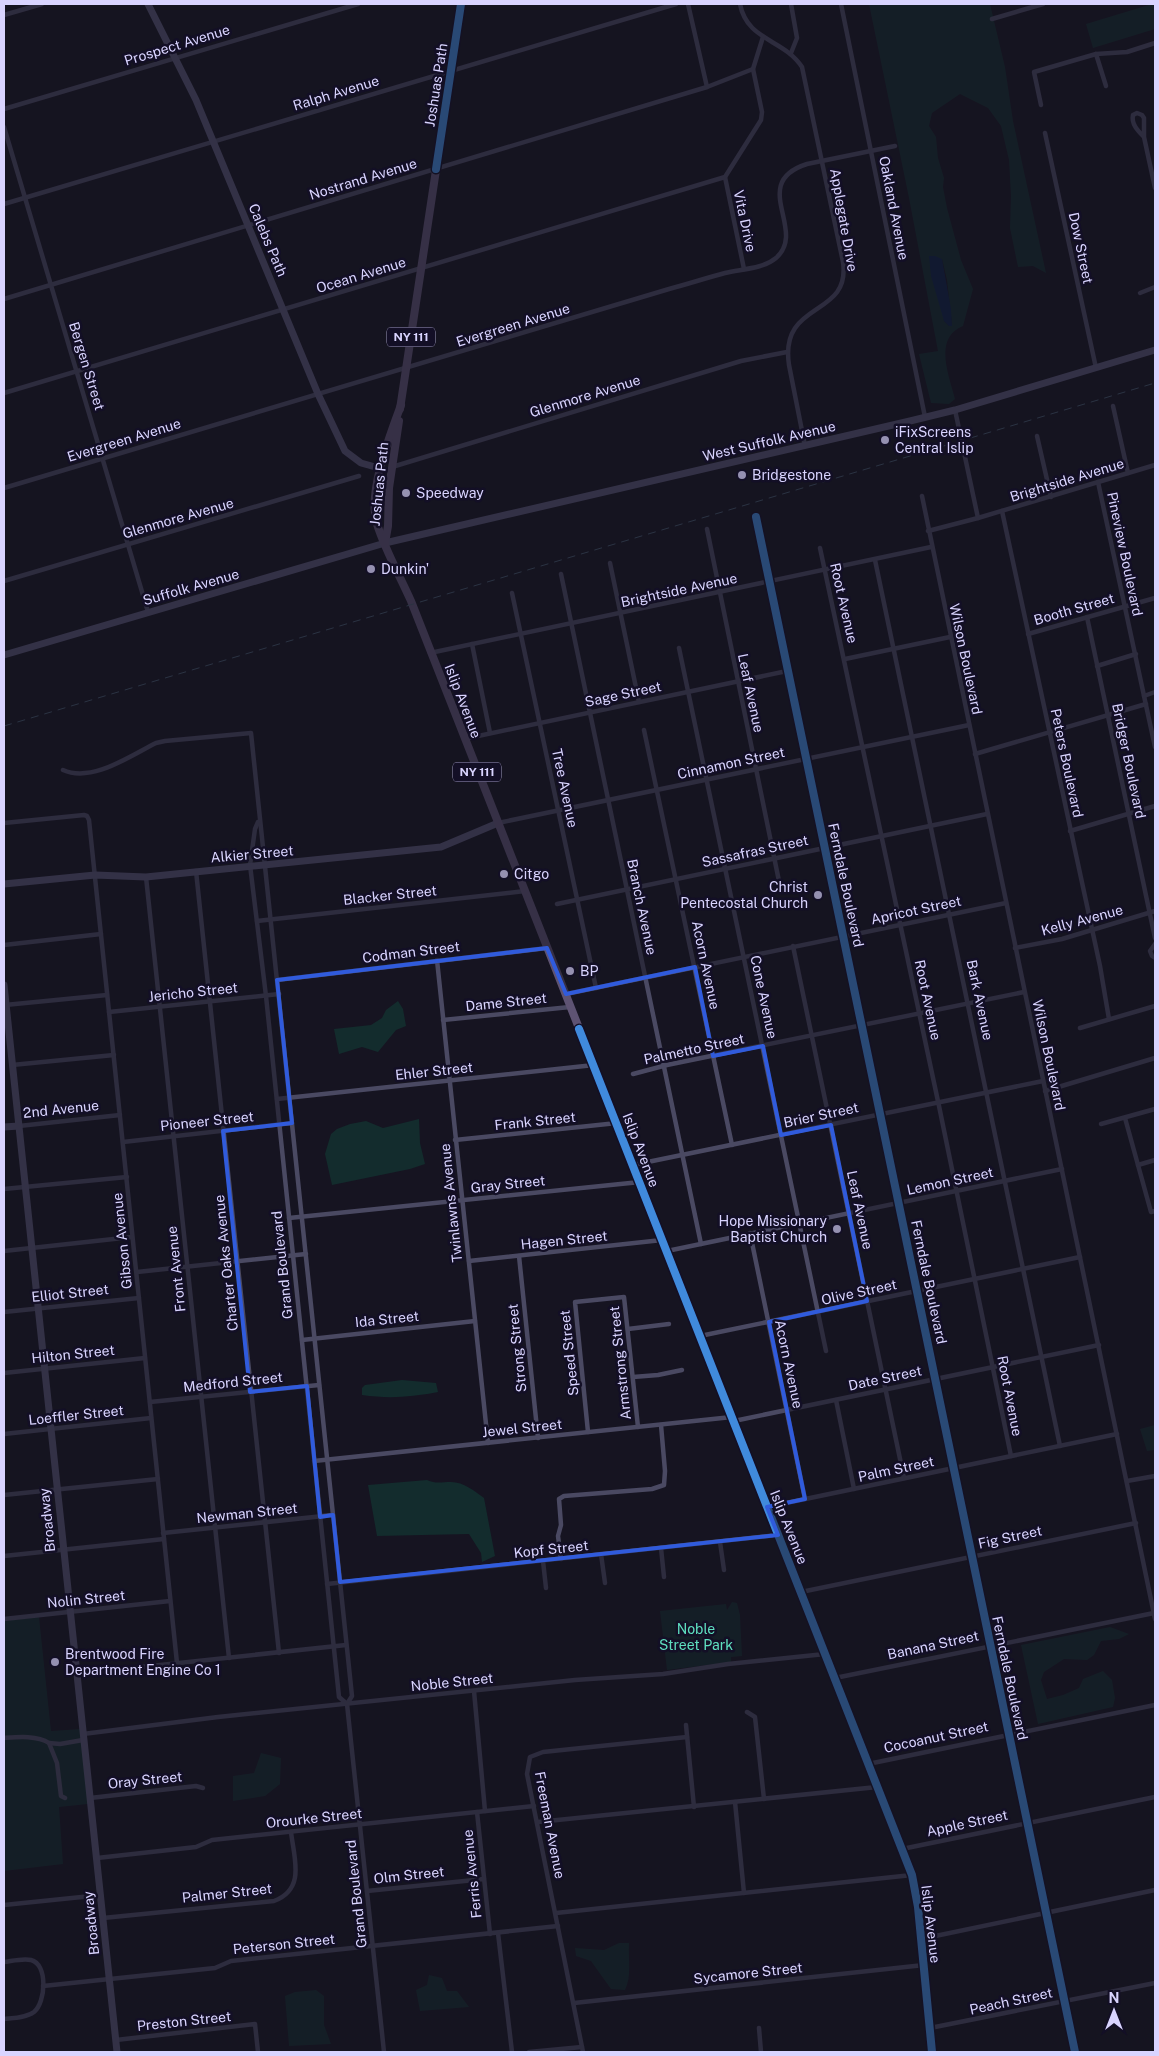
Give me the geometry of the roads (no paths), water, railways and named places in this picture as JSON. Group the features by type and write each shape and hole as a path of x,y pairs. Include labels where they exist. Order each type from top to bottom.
{"main road":[{"name":"Joshuas Path","path":"385,543 388,526 389,488 400,405 461,4"},
{"name":"Joshuas Path","path":"385,543 376,523 376,492 380,468 400,405"},
{"path":"380,468 385,472 389,488"},
{"name":"Islip Avenue","path":"385,543 410,601 566,994 912,1875 922,1939 932,2052"}],"street":[{"path":"4,15 42,4"},
{"name":"Calebs Path","path":"148,4 196,100 318,394 344,451 361,463 380,468"},
{"name":"Prospect Avenue","path":"4,110 358,4"},
{"name":"Ralph Avenue","path":"4,204 676,4"},
{"path":"688,4 707,87"},
{"name":"Applegate Drive","path":"740,4 746,22 763,37 791,53 802,67 844,273 842,283 836,294 823,306 800,320 788,340 787,352 805,446"},
{"path":"791,4 797,38 791,53"},
{"name":"Oakland Avenue","path":"841,4 925,417"},
{"path":"992,18 1043,4"},
{"path":"753,69 763,37"},
{"path":"1041,105 1034,72 1096,54 1127,52 1155,43"},
{"path":"1096,54 1106,86"},
{"name":"Nostrand Avenue","path":"4,299 707,87 753,69"},
{"name":"Vita Drive","path":"744,269 725,178 761,120 762,112 753,69"},
{"path":"1144,137 1137,130 1132,120 1133,115 1137,113 1144,118 1144,137 1155,185"},
{"name":"Bergen Street","path":"4,127 148,612"},
{"name":"Dow Street","path":"1045,133 1096,368"},
{"name":"Evergreen Avenue","path":"4,488 660,292 765,264 778,256 786,240 779,190 788,174 795,168 822,160 895,146"},
{"name":"Ocean Avenue","path":"4,394 725,178"},
{"path":"1140,293 1155,287"},
{"name":"West Suffolk Avenue","path":"385,543 955,410 1155,350"},
{"name":"Glenmore Avenue","path":"392,466 741,361 787,352"},
{"path":"1113,406 1128,474"},
{"path":"955,410 978,518"},
{"path":"1037,436 1051,496"},
{"name":"Brightside Avenue","path":"928,531 1155,466"},
{"name":"Glenmore Avenue","path":"4,582 359,476"},
{"name":"Pineview Boulevard","path":"1098,482 1155,748"},
{"name":"Wilson Boulevard","path":"922,496 931,547 1155,1619"},
{"name":"Peters Boulevard","path":"1002,511 1092,930 1109,1019"},
{"name":"Ferndale Boulevard","path":"756,517 1075,2052"},
{"name":"Leaf Avenue","path":"707,529 782,891"},
{"name":"Suffolk Avenue","path":"4,655 385,543"},
{"name":"Brightside Avenue","path":"430,653 931,547"},
{"name":"Root Avenue","path":"820,548 864,747 1011,1456"},
{"name":"Bark Avenue","path":"875,560 988,1092 1060,1446"},
{"path":"610,563 639,702"},
{"name":"Branch Avenue","path":"561,574 701,1244"},
{"name":"Tree Avenue","path":"512,593 596,988"},
{"name":"Booth Street","path":"1028,634 1155,598"},
{"name":"Bridger Boulevard","path":"1087,617 1128,814 1153,911 1155,938"},
{"path":"845,659 950,637"},
{"path":"472,644 490,733"},
{"name":"Cone Avenue","path":"679,648 826,1351"},
{"path":"1097,666 1136,654"},
{"name":"Sage Street","path":"464,739 787,671"},
{"path":"1144,696 1155,692"},
{"path":"975,754 1146,704"},
{"name":"Cinnamon Street","path":"498,823 969,725"},
{"name":"Acorn Avenue","path":"644,730 732,1145"},
{"name":"Grand Boulevard","path":"63,770 73,774 94,772 166,740 251,733 258,821 265,865 352,1696 347,1704 384,2052"},
{"path":"1070,831 1155,806"},
{"name":"Sassafras Street","path":"557,904 987,814"},
{"name":"Gibson Avenue","path":"4,823 84,815 88,818 178,1663"},
{"name":"Grand Boulevard","path":"258,821 255,829 250,866 266,996 339,1697 347,1704"},
{"name":"Alkier Street","path":"4,884 95,875 146,877 441,847 498,823"},
{"name":"Charter Oaks Avenue","path":"196,871 279,1653"},
{"name":"Front Avenue","path":"146,877 229,1658"},
{"name":"Blacker Street","path":"257,921 525,891"},
{"name":"Apricot Street","path":"566,994 1006,903"},
{"name":"Kelly Avenue","path":"1015,948 1062,939 1153,911"},
{"path":"4,945 101,934"},
{"path":"1155,944 1150,951 1155,958"},
{"name":"Leaf Avenue","path":"793,946 904,1478"},
{"name":"Codman Street","path":"277,980 547,948"},
{"name":"Twinlawns Avenue","path":"437,960 488,1443"},
{"name":"Broadway","path":"4,985 117,2052"},
{"name":"Palmetto Street","path":"633,1074 1024,992"},
{"name":"Jericho Street","path":"109,1012 278,994"},
{"path":"5,1005 107,995"},
{"path":"1080,1028 1155,1006"},
{"name":"Dame Street","path":"443,1020 570,1007"},
{"path":"12,1066 114,1055"},
{"path":"1045,1091 1155,1058"},
{"name":"Ehler Street","path":"277,1099 594,1065"},
{"name":"Brier Street","path":"633,1165 1043,1081"},
{"path":"1101,1124 1155,1109"},
{"name":"2nd Avenue","path":"4,1127 120,1115"},
{"path":"1125,1118 1152,1212 1155,1211"},
{"name":"Pioneer Street","path":"123,1142 292,1123"},
{"name":"Frank Street","path":"455,1140 617,1123"},
{"path":"1138,1165 1155,1160"},
{"name":"Lemon Street","path":"667,1251 1062,1169"},
{"path":"4,1189 127,1177"},
{"name":"Gray Street","path":"289,1218 640,1182"},
{"name":"Acorn Avenue","path":"750,1234 805,1499"},
{"path":"4,1251 132,1237"},
{"name":"Hagen Street","path":"469,1261 662,1240"},
{"path":"136,1272 306,1254"},
{"name":"Strong Street","path":"519,1256 538,1438"},
{"name":"Olive Street","path":"700,1336 1080,1257"},
{"name":"Speed Street","path":"588,1432 575,1302 624,1297"},
{"name":"Armstrong Street","path":"624,1297 638,1427"},
{"name":"Elliot Street","path":"4,1312 139,1298"},
{"name":"Ida Street","path":"302,1340 475,1321"},
{"path":"628,1329 669,1324"},
{"name":"Date Street","path":"733,1419 886,1390 1098,1345"},
{"name":"Hilton Street","path":"4,1373 145,1358"},
{"path":"633,1377 658,1375 682,1370"},
{"name":"Medford Street","path":"150,1402 319,1385"},
{"path":"836,1400 854,1489"},
{"name":"Loeffler Street","path":"4,1434 151,1418"},
{"name":"Jewel Street","path":"314,1461 588,1432 733,1419"},
{"path":"561,1559 558,1536 561,1525 559,1499 564,1496 652,1489 664,1485 665,1471 661,1425"},
{"name":"Palm Street","path":"767,1507 1117,1434"},
{"path":"1127,1481 1155,1476"},
{"path":"4,1495 158,1479"},
{"name":"Newman Street","path":"163,1533 333,1515"},
{"name":"Fig Street","path":"801,1592 1136,1523"},
{"name":"Kopf Street","path":"327,1584 778,1535"},
{"path":"4,1556 164,1539"},
{"path":"720,1542 724,1570"},
{"path":"661,1548 664,1577"},
{"path":"601,1554 604,1583"},
{"path":"543,1561 546,1588"},
{"name":"Nolin Street","path":"4,1619 170,1602"},
{"name":"Banana Street","path":"834,1678 1154,1613"},
{"path":"76,1674 346,1646"},
{"name":"Noble Street","path":"4,1738 28,1738 60,1744 83,1737 347,1704 575,1680 663,1674 728,1664 825,1654"},
{"name":"Ferris Avenue","path":"474,1691 486,1811"},
{"name":"Cocoanut Street","path":"868,1764 1155,1705"},
{"path":"747,1712 755,1717 764,1799"},
{"path":"686,1725 694,1806"},
{"name":"Freeman Avenue","path":"583,2050 528,1774 530,1757 536,1754 687,1737"},
{"path":"49,1743 57,1764 61,1796 65,1798"},
{"name":"Oray Street","path":"90,1798 196,1786 203,1788"},
{"path":"538,1822 877,1787"},
{"name":"Apple Street","path":"902,1849 1155,1797"},
{"path":"735,1802 744,1893"},
{"name":"Orourke Street","path":"97,1858 196,1847 212,1840 534,1806"},
{"name":"Ferris Avenue","path":"477,1812 490,1934"},
{"name":"Palmer Street","path":"103,1918 274,1901 282,1898 290,1892 296,1876 291,1832"},
{"path":"556,1913 912,1875"},
{"name":"Olm Street","path":"367,1891 484,1879"},
{"path":"922,1939 1155,1890"},
{"path":"4,1905 101,1895"},
{"name":"Peterson Street","path":"43,1986 215,1968 231,1961 558,1926"},
{"name":"Ferris Avenue","path":"498,1933 512,2052"},
{"path":"4,1962 34,1961 40,1967 43,1986 42,2001 36,2010 22,2016 4,2019"},
{"name":"Sycamore Street","path":"574,2003 924,1965"},
{"name":"Peach Street","path":"930,2028 1155,1983"},
{"name":"Preston Street","path":"116,2040 255,2024 258,2052"},
{"path":"759,2028 761,2052"},
{"path":"529,2052 583,2050"}],"water":[{"path":"929,256 942,259 951,309 952,326 949,326 944,321 931,276"}],"railway":[{"path":"4,726 1155,383"}],"place":[{"name":"iFixScreens Central Islip","path":"885,440"},
{"name":"Bridgestone","path":"742,475"},
{"name":"Speedway","path":"406,493"},
{"name":"Dunkin'","path":"371,569"},
{"name":"Citgo","path":"504,874"},
{"name":"Christ Pentecostal Church","path":"818,895"},
{"name":"BP","path":"570,971"},
{"name":"Hope Missionary Baptist Church","path":"837,1229"},
{"name":"Brentwood Fire Department Engine Co 1","path":"55,1662"}],"park label":[{"name":"Noble Street Park","path":"696,1638"}]}
